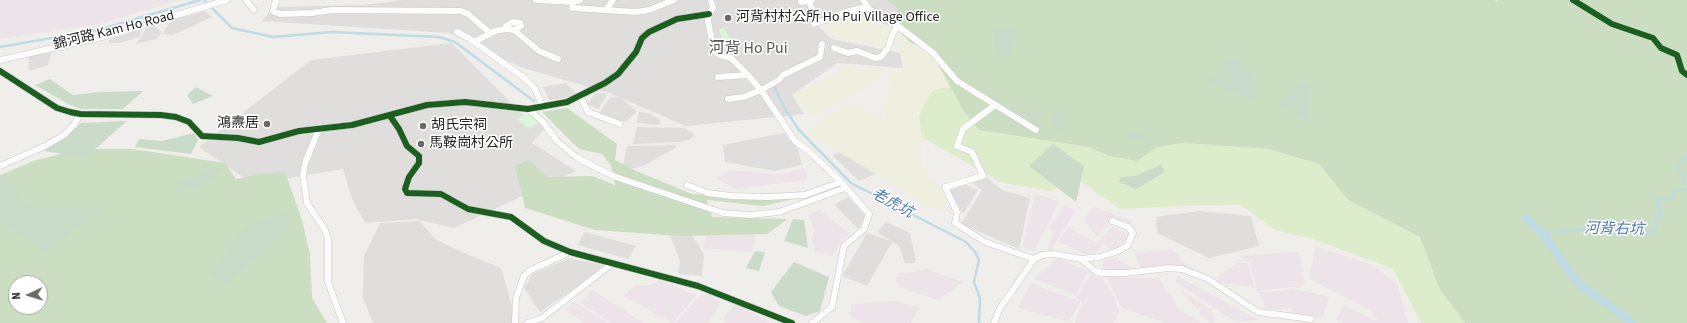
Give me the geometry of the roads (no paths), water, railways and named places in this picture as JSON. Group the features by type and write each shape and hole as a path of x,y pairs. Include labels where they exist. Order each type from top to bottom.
{"street":[{"name":"錦河路 Kam Ho Road","path":"0,60 102,37 227,0"},
{"path":"246,0 254,10"},
{"path":"276,0 273,11 280,14 312,13 332,10 461,11 468,14 490,33"},
{"path":"536,0 573,2 580,0"},
{"path":"606,10 611,0"},
{"path":"573,2 572,8 641,12 674,0"},
{"path":"711,0 713,8 709,14 708,21 714,51 720,55 732,58 761,90 795,142 812,153 869,214 864,229 844,246 832,308 812,323"},
{"path":"801,2 810,0 816,23 849,10 866,7"},
{"path":"863,0 866,7 898,26 933,53 957,81 1036,130"},
{"path":"0,71 57,108 80,114 161,115 176,117 189,122 202,136 238,138 259,142 299,131 352,125 427,106 458,102 475,102 528,109 567,102 609,81 622,71 638,50 641,40 647,33 677,19 709,14"},
{"path":"474,42 490,33 507,29 518,29 521,26 520,23 513,22 506,26 507,29"},
{"path":"834,48 848,53 857,51 878,58 888,48 893,33 898,26"},
{"path":"514,30 539,51 558,59"},
{"path":"457,32 474,42 527,80 535,90 543,107"},
{"path":"728,99 744,97 761,90 779,80 783,75 820,57 822,44"},
{"path":"718,77 748,75"},
{"path":"580,96 588,112 620,124"},
{"path":"995,105 963,129 957,146 972,152 983,176 945,187 957,212 955,223 985,242 1034,259"},
{"path":"528,109 543,122 557,141 576,157 613,176 723,213 750,215 779,212 843,185"},
{"path":"0,166 45,146 64,135 74,125 80,114"},
{"path":"390,116 407,146 420,156 419,163 409,177 406,192 442,194 468,209 513,218 544,241 570,252 698,286 792,323"},
{"path":"319,129 305,163 303,176 307,203 325,230 328,239 328,282 343,323"},
{"path":"687,185 708,193 731,196 768,197 805,195 843,185"},
{"path":"994,323 999,310 1034,259 1042,255 1053,254 1081,259 1100,257 1118,251 1126,246 1132,238 1133,233 1128,227 1112,221"},
{"path":"515,323 516,298 524,276 529,271 570,252"},
{"path":"1081,259 1095,271 1102,273 1126,273 1168,268 1182,269 1208,278 1258,312 1311,319"},
{"path":"527,323 542,318 613,263"}],"waterway":[{"path":"0,47 98,30 200,0"},
{"path":"204,0 232,28 273,37 332,32 439,37 455,42 534,101"},
{"name":"老虎坑","path":"774,86 785,109 799,130 851,183 966,242 975,252 979,260 974,282 980,298 979,323"},
{"name":"河背右坑","path":"1687,157 1680,161 1677,168 1687,183"},
{"name":"河背右坑","path":"1543,234 1591,228 1646,233 1657,229 1654,219 1662,215 1655,199 1671,199 1676,188 1687,190"},
{"path":"1526,218 1543,234 1577,282 1632,323"}],"place":[{"name":"河背村村公所 Ho Pui Village Office","path":"728,18"},
{"name":"鴻燾居","path":"267,124"},
{"name":"胡氏宗祠","path":"423,126"},
{"name":"馬鞍崗村公所","path":"421,144"}],"district":[{"name":"河背 Ho Pui","path":"748,49"}]}
